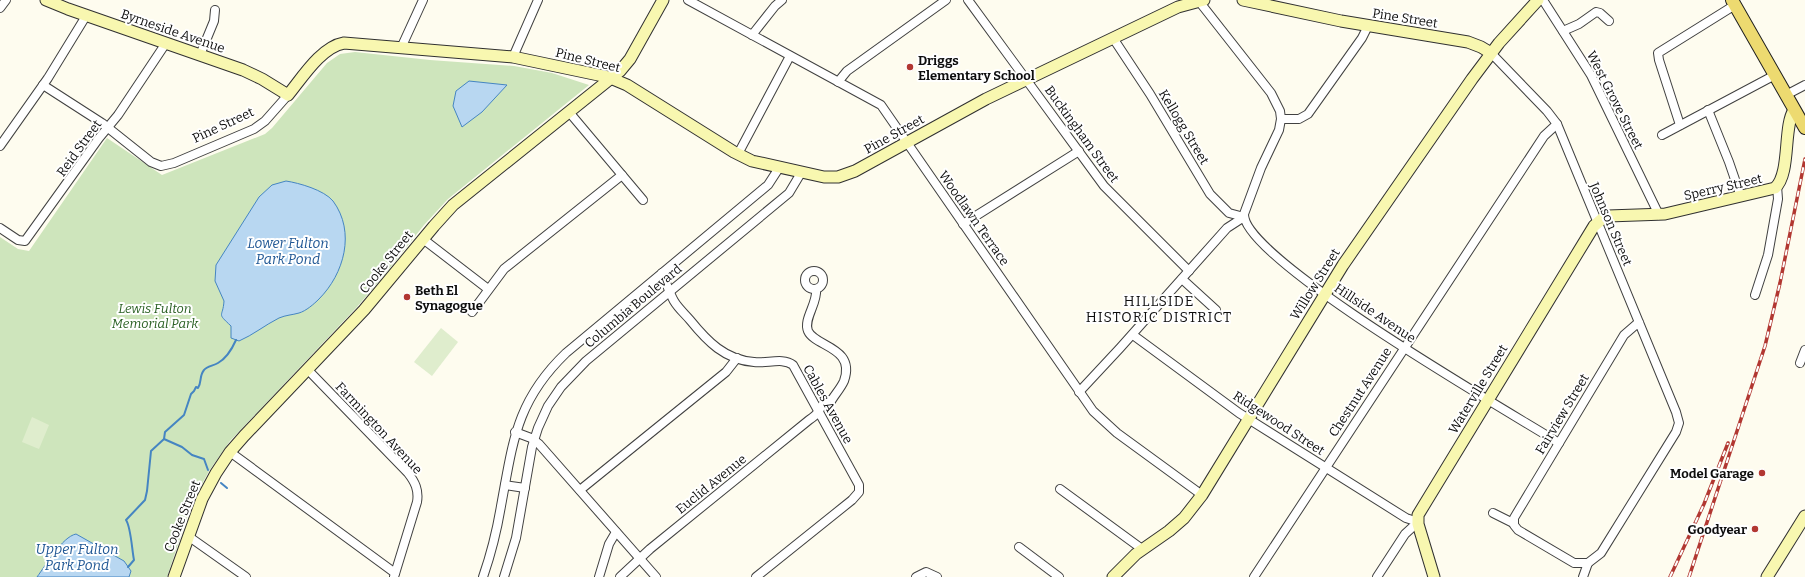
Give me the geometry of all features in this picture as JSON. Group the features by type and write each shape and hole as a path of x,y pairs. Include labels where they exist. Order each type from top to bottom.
{"main road":[{"path":"1733,3 1805,128"}],"street":[{"path":"0,8 6,0"},
{"name":"Byrneside Avenue","path":"46,0 86,16 250,73 288,95"},
{"path":"401,48 423,0"},
{"path":"513,57 538,0"},
{"name":"Cooke Street","path":"174,577 206,491 230,452 373,300 423,240 460,199 570,112 627,63 663,0"},
{"name":"Woodlawn Terrace","path":"688,0 881,105 1079,392 1093,410 1111,428 1202,495"},
{"path":"752,35 772,9 782,0"},
{"path":"838,82 847,71 946,0"},
{"name":"Buckingham Street","path":"968,0 1108,190 1189,272"},
{"path":"1079,392 1133,335 1227,228 1244,217 1261,168 1279,130 1281,120 1278,107 1270,93 1200,0"},
{"name":"Pine Street","path":"44,84 108,128 151,162 157,165 166,165 258,126 268,118 318,59 333,46 348,43 513,57 611,78 627,85 738,154 752,161 801,173 828,177 843,176 858,170 982,102 1113,38 1184,5 1200,0"},
{"name":"Willow Street","path":"1113,577 1142,549 1169,532 1192,510 1324,294 1406,172 1491,53 1538,0"},
{"name":"West Grove Street","path":"1543,0 1591,75 1660,215"},
{"name":"Pine Street","path":"1249,1 1368,26 1468,42 1481,46 1491,53"},
{"path":"1680,125 1658,60 1658,53 1733,3"},
{"path":"200,55 212,27 215,10"},
{"path":"1563,31 1579,24 1596,12 1600,13 1609,21"},
{"path":"0,146 44,84 83,24 86,16"},
{"path":"1281,120 1299,119 1308,114 1362,38 1368,26"},
{"name":"Kellogg Street","path":"1113,38 1150,94 1210,194 1229,212 1244,217"},
{"name":"Reid Street","path":"0,228 18,240 25,241 108,128 166,43"},
{"name":"Johnson Street","path":"1491,53 1547,110 1556,124 1639,322 1676,412 1679,423 1676,432 1603,551 1588,563"},
{"path":"738,154 790,56"},
{"path":"1662,134 1774,75"},
{"path":"1786,95 1805,85"},
{"path":"1708,110 1741,197"},
{"name":"Sperry Street","path":"1597,223 1608,216 1660,215 1766,191 1777,186 1781,177 1790,117 1794,110"},
{"path":"570,112 643,200"},
{"name":"Chestnut Avenue","path":"1254,577 1544,136 1556,124"},
{"path":"964,224 1079,151"},
{"name":"Columbia Boulevard","path":"483,577 495,536 516,432 532,395 560,359 768,184 779,168"},
{"name":"Columbia Boulevard","path":"504,577 516,538 534,439 548,406 567,380 586,361 789,193 801,173"},
{"path":"472,312 504,269 622,175"},
{"path":"1755,295 1768,256 1778,199 1777,186"},
{"name":"Hillside Avenue","path":"1244,217 1251,232 1266,248 1324,294 1404,348 1559,442"},
{"name":"Waterville Street","path":"1418,522 1417,517 1583,243 1597,223"},
{"path":"423,240 488,290"},
{"name":"Cables Avenue","path":"662,273 676,303 708,341 719,350 737,358 754,362 784,361 791,364 819,411 860,487 859,492 852,500 756,577"},
{"path":"1182,279 1216,310"},
{"name":"Euclid Avenue","path":"620,577 650,549 819,411 824,410 828,406 843,383 845,368 842,359 837,352 813,337 808,330 808,321 816,297 816,289"},
{"name":"Fairview Street","path":"1513,523 1517,510 1624,335 1630,328 1639,322"},
{"name":"Ridgewood Street","path":"1133,335 1249,419 1406,518 1418,522"},
{"path":"1800,363 1805,350"},
{"path":"580,490 726,372 737,358"},
{"name":"Farmington Avenue","path":"308,370 408,473 416,485 418,493 417,502 394,575"},
{"path":"516,432 534,439 656,577"},
{"path":"230,452 394,575"},
{"path":"505,485 525,488"},
{"path":"1060,489 1142,549"},
{"path":"1493,513 1513,523 1518,530 1567,560 1577,564 1588,563 1584,577"},
{"path":"1767,577 1805,516"},
{"path":"1377,577 1405,534 1418,522 1434,577"},
{"path":"599,577 610,544 616,532"},
{"path":"188,536 246,577"},
{"path":"1019,546 1059,577"},
{"path":"916,577 926,572 937,577"}],"green space":[{"name":"Lewis Fulton Memorial Park","path":"355,52 430,60 514,66 552,73 589,85 448,199 424,225 357,307 230,441 209,471 192,503 167,577 0,577 0,237 18,249 29,251 107,138 162,175 265,134 272,128 327,63 340,54"},
{"path":"441,328 458,342 432,376 414,362"},
{"path":"32,417 49,425 39,449 22,442"}],"water":[{"path":"469,81 507,85 482,112 462,127 453,106 456,91"},
{"name":"Lower Fulton Park Pond","path":"286,181 298,183 318,190 333,201 340,213 344,226 344,252 335,278 328,289 310,307 299,313 279,318 239,341 231,338 231,326 223,319 222,316 224,301 215,281 216,265 259,197 272,185"},
{"name":"Upper Fulton Park Pond","path":"76,534 124,561 131,571 129,577 37,577 65,540"}],"waterway":[{"path":"128,567 134,560 130,533 126,520 145,500 151,451 164,439 165,432 184,415 191,394 196,387 198,388 204,370 224,359 236,340"},
{"path":"164,439 182,447 192,455 204,459 208,470"},
{"path":"221,483 227,488"}],"railway":[{"path":"1689,577 1765,346 1780,283 1805,159"},
{"path":"1670,577 1704,504 1728,443"}],"place":[{"name":"Driggs Elementary School","path":"910,67"},
{"name":"Beth El Synagogue","path":"407,297"},
{"name":"Model Garage","path":"1762,473"},
{"name":"Goodyear","path":"1755,529"}],"district":[{"name":"HILLSIDE HISTORIC DISTRICT","path":"1159,310"}]}
